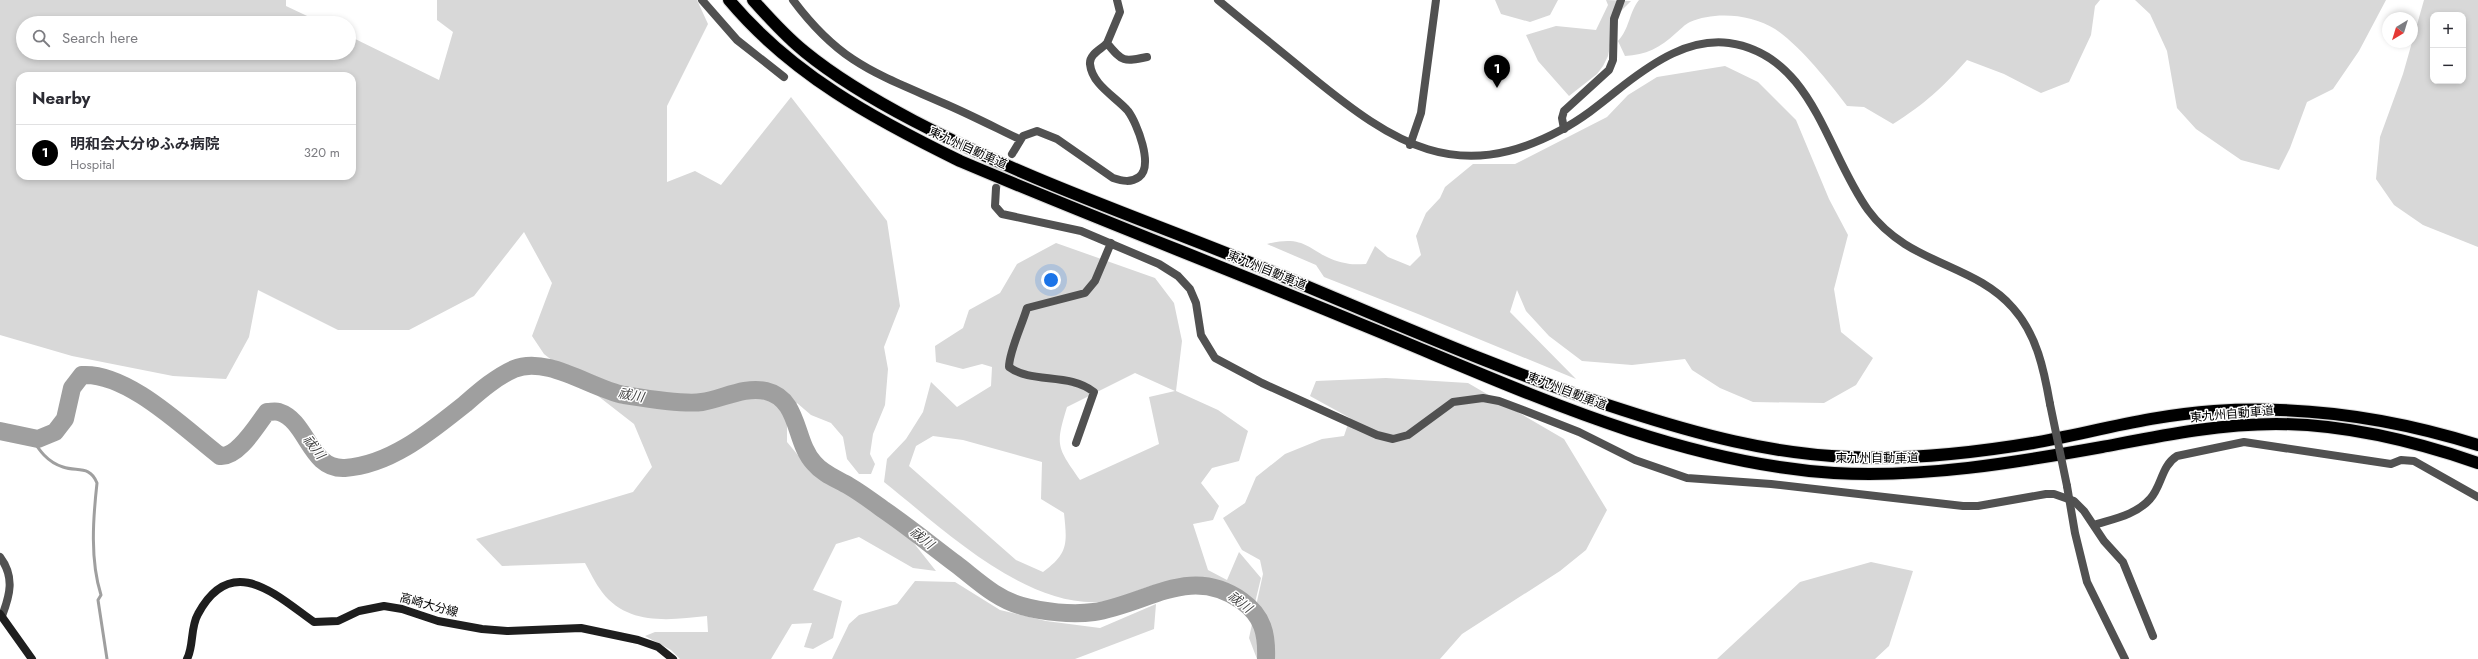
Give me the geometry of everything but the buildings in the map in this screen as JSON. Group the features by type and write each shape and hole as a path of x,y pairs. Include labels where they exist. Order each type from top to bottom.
{"highway":[{"name":"東九州自動車道","path":"729,0 766,40 806,73 890,127 960,161 1552,402 1687,448 1738,461 1782,468 1840,473 1916,473 1973,468 2027,460 2209,428 2276,424 2316,426 2356,432 2436,448 2478,463"},
{"name":"東九州自動車道","path":"753,0 805,52 848,84 965,148 1030,177 1260,267 1486,361 1590,399 1693,432 1753,446 1809,454 1853,458 1911,456 1974,451 2030,443 2210,411 2275,409 2316,411 2380,419 2478,445"}],"main road":[{"name":"高崎大分線","path":"187,659 197,616 208,598 224,586 242,582 259,585 275,592 314,622 338,621 359,611 384,606 402,609 438,621 482,629 507,631 581,628 638,640 658,647 673,659"},
{"path":"1,615 32,659"}],"street":[{"path":"702,0 737,40 784,77"},
{"path":"793,0 831,44 857,63 875,74 944,103 1020,139"},
{"path":"1012,154 1020,139 1032,131 1043,132 1057,139 1113,178 1123,181 1135,180 1143,174 1146,161 1132,119 1127,110 1104,90 1090,66 1090,60 1094,53 1107,43 1120,12 1117,0"},
{"path":"1218,0 1348,106 1410,145 1448,155 1489,154 1521,147 1564,129 1634,78 1673,53 1698,44 1712,42 1745,47 1764,55 1781,65 1816,110 1854,187 1868,209 1888,233 1916,252 1990,288 2013,308 2023,321 2036,346 2050,404 2087,582 2125,659"},
{"path":"1410,145 1421,113 1436,0"},
{"path":"1564,129 1562,118 1564,111 1609,70 1613,60 1614,19 1621,0"},
{"path":"1107,43 1120,59 1127,61 1148,57"},
{"path":"996,188 995,206 1002,214 1081,231 1111,242 1159,264 1178,276 1186,284 1196,303 1201,335 1215,358 1262,383 1388,438 1393,439 1408,435 1453,402 1483,398 1499,401 1579,432 1641,462 1673,474 1699,480 1764,484 1963,506 1978,506 2046,494 2054,494 2069,499 2080,506 2127,569 2139,607 2153,636"},
{"path":"1076,443 1094,392 1088,387 1064,379 1018,373 1010,367 1009,357 1018,338 1027,308 1085,293 1095,281 1111,242"},
{"path":"2094,526 2136,511 2150,499 2169,461 2177,456 2244,442 2391,464 2401,460 2414,461 2478,497"},
{"path":"0,557 10,578 9,596 1,615"}],"shaded area":[{"path":"0,0 286,0 286,6 307,16 16,16 16,60 356,60 356,39 439,80 453,32 437,20 437,0 697,0 708,24 667,106 667,182 695,171 721,185 791,97 887,221 900,306 884,347 888,369 885,405 873,434 870,454 875,464 871,474 859,474 847,459 843,437 831,423 811,415 797,403 787,423 787,442 802,460 909,537 936,571 913,568 859,537 836,544 813,590 842,601 833,638 813,649 804,647 812,623 792,624 771,659 680,659 671,650 645,636 655,632 708,632 707,616 664,619 637,616 624,611 612,603 602,592 585,563 502,566 476,539 633,492 652,467 634,424 544,354 532,336 552,283 524,232 474,296 409,330 338,330 258,290 249,337 226,379 173,376 72,356 0,335"},
{"path":"1495,0 1558,0 1550,15 1530,22 1501,14"},
{"path":"1606,0 1631,1 1616,16 1608,56 1603,66 1597,74 1569,96 1538,61 1526,35 1556,26 1596,30 1608,5"},
{"path":"1639,0 2100,0 2095,6 2091,35 2069,82 2041,93 2004,74 1967,60 1933,95 1893,124 1864,107 1847,106 1804,54 1784,36 1766,24 1744,17 1721,15 1710,16 1690,22 1658,47 1640,54 1625,56 1618,41 1625,31 1633,10"},
{"path":"2135,0 2386,0 2359,51 2333,89 2307,102 2290,148 2279,170 2241,160 2196,129 2177,108 2167,51 2150,14"},
{"path":"2424,0 2478,0 2478,247 2423,225 2394,205 2376,179 2380,137 2403,74 2410,48 2418,48 2418,21"},
{"path":"1725,66 1758,82 1796,120 1829,199 1848,235 1834,289 1841,332 1873,358 1856,385 1824,403 1753,402 1720,388 1692,370 1685,359 1632,365 1582,361 1549,336 1526,311 1517,290 1510,312 1576,379 1324,277 1316,265 1267,244 1282,241 1302,243 1324,256 1347,264 1366,264 1375,246 1388,257 1410,266 1421,255 1416,236 1426,213 1440,198 1445,187 1473,164 1515,164 1607,117 1628,95 1657,77"},
{"path":"1056,243 1155,278 1174,303 1182,341 1176,391 1218,410 1248,431 1239,461 1212,468 1201,483 1219,506 1213,520 1193,524 1208,570 1227,580 1239,552 1261,578 1251,619 1215,583 1161,583 1122,597 1099,602 1070,600 1041,591 1012,578 984,560 957,541 884,482 887,459 906,439 923,412 931,382 957,407 991,386 992,367 982,364 963,369 936,362 935,346 963,328 969,310 1000,293 1017,264","holes":["1135,373 1175,391 1149,397 1159,444 1080,480 1060,446 1061,430 1067,407","933,436 963,440 1042,462 1041,499 1064,513 1066,540 1062,553 1058,559 1043,572 1016,560 909,466 916,446"]},
{"path":"1386,378 1468,383 1564,439 1607,510 1586,550 1560,571 1462,634 1440,659 1257,659 1249,638 1263,574 1260,560 1242,550 1223,518 1245,503 1256,477 1285,454 1322,439 1344,436 1350,418 1310,396 1316,381"},
{"path":"1871,562 1913,571 1889,646 1875,659 1717,659 1800,582"},
{"path":"915,581 955,582 1000,610 1046,621 1100,628 1156,604 1154,629 1075,659 832,659 849,624 859,615 897,604"}],"waterway":[{"name":"祓川","path":"0,431 38,439 55,432 65,419 72,388 82,375 100,377 118,383 137,392 155,404 220,456 234,452 246,440 267,412 279,412 289,417 316,454 324,461 333,467 345,468 378,461 394,454 410,445 438,425 482,389 507,372 527,366 541,366 555,369 611,392 663,401 694,403 742,391 766,391 777,396 785,403 791,412 808,454 818,467 867,498 995,594 1004,599 1022,606 1039,610 1085,613 1113,608 1168,590 1186,586 1204,586 1223,591 1242,601 1255,613 1262,626 1266,642 1266,659"},
{"path":"31,437 40,451 52,462 63,467 87,471 94,477 97,483 93,539 95,568 101,595 98,600 107,659"}],"tunnel":[{"path":"996,188 1012,154"}],"place":[{"name":"明和会大分ゆふみ病院","path":"1497,88"}]}
